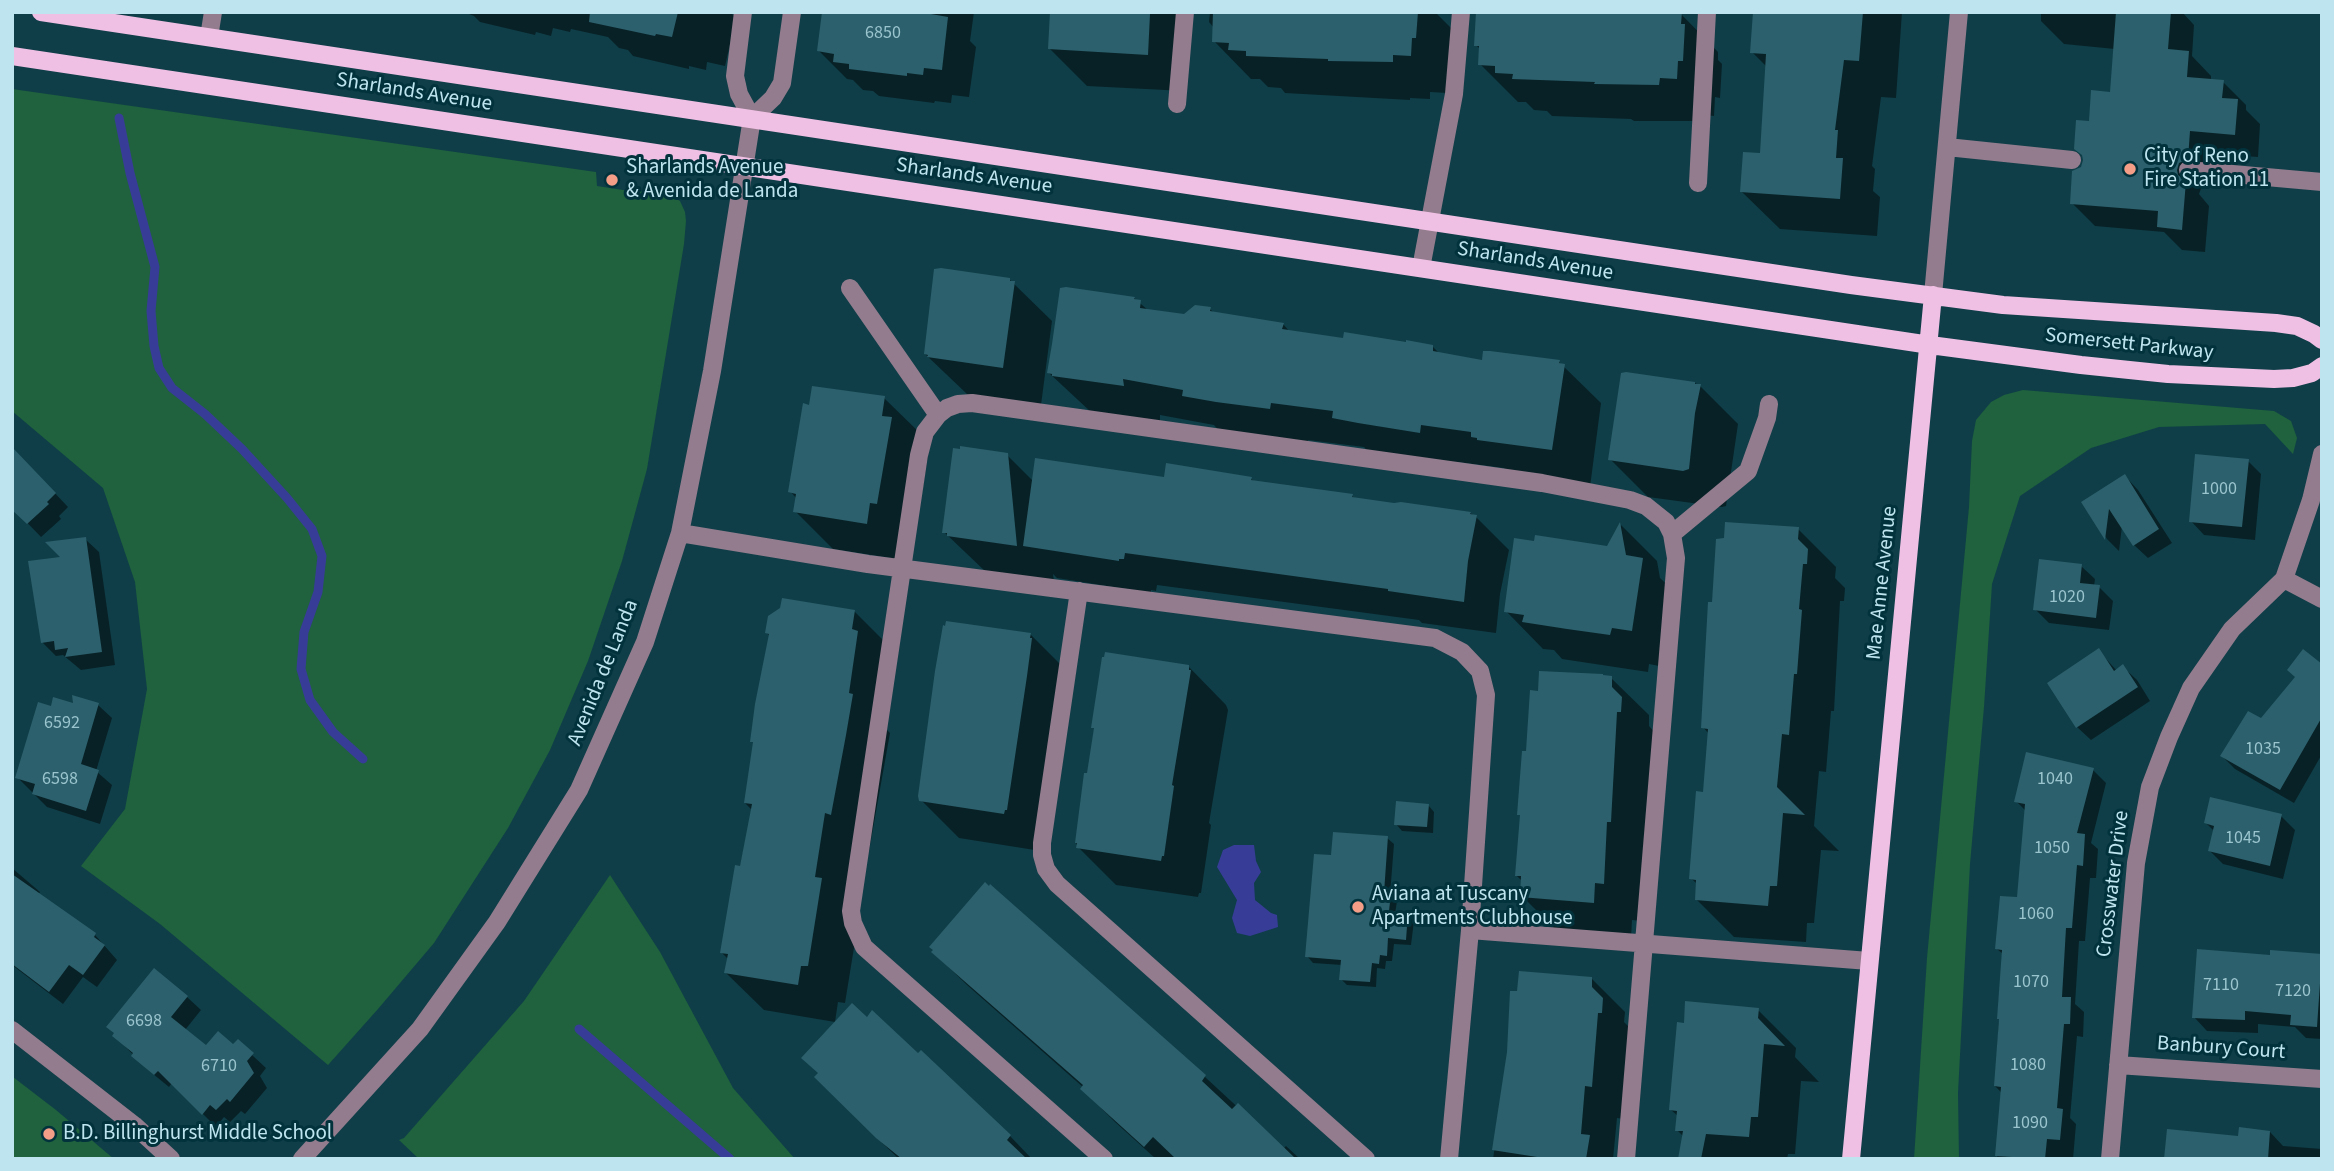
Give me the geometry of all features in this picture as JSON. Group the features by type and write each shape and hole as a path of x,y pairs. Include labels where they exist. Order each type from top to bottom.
{"main road":[{"name":"Sharlands Avenue","path":"41,12 1851,285 1933,295"},
{"name":"Sharlands Avenue","path":"12,56 1930,345"},
{"name":"Somersett Parkway","path":"1933,295 2003,305 2276,323 2297,326 2322,340"},
{"name":"Mae Anne Avenue","path":"1851,1159 1933,295"},
{"name":"Somersett Parkway","path":"1930,345 2118,370 2180,375 2274,380 2312,373 2322,366"}],"street":[{"path":"209,37 213,12"},
{"path":"743,12 735,76 739,94 752,118 774,98 782,83 792,12"},
{"path":"1177,104 1185,12"},
{"path":"1421,268 1454,94 1461,12"},
{"path":"1698,183 1707,12"},
{"name":"Mae Anne Avenue","path":"1933,295 1959,12"},
{"name":"Avenida de Landa","path":"302,1159 420,1029 497,922 579,790 645,642 680,533 712,371 752,118"},
{"path":"1947,147 2072,160"},
{"path":"2188,170 2322,182"},
{"path":"850,289 938,415"},
{"path":"1104,1159 864,947 853,923 851,911 919,455 925,432 938,415 958,404 972,403 1542,483 1630,500 1646,506 1666,522 1672,534 1676,558 1626,1159"},
{"path":"1672,534 1748,471 1767,418 1769,404"},
{"name":"Crosswater Drive","path":"2110,1159 2136,863 2150,787 2191,688 2232,629 2284,579 2311,500 2322,454"},
{"path":"680,533 904,568 1435,638 1462,652 1480,671 1486,695 1470,930 1449,1159"},
{"path":"2284,579 2322,599"},
{"path":"1079,591 1042,843 1046,869 1057,884 1366,1159"},
{"path":"1470,930 1869,961"},
{"path":"12,1030 124,1117 171,1159"},
{"name":"Banbury Court","path":"2118,1065 2322,1079"}],"green space":[{"path":"12,89 596,172 597,186 667,193 680,201 685,212 684,244 647,469 622,561 588,661 550,750 508,828 434,943 328,1065 160,924 81,866 125,809 147,689 135,582 103,488 12,411"},
{"path":"2023,390 2274,411 2291,421 2297,438 2293,454 2265,424 2159,427 2091,448 2020,496 1992,584 1970,864 1958,1093 1959,1159 1914,1159 1927,958 1969,507 1972,441 1976,420 1991,402"},
{"path":"610,875 660,952 733,1088 795,1159 419,1159 399,1140 404,1138 524,1001"},
{"name":"B.D. Billinghurst Middle School","path":"13,1077 56,1110 114,1159 12,1159"}],"shaded area":[{"path":"1234,845 1254,845 1261,872 1254,883 1255,900 1277,915 1278,927 1250,936 1237,933 1232,918 1237,900 1217,867 1223,850"}],"building":[{"path":"590,12 678,12 672,37 589,22"},
{"path":"822,12 931,12 948,17 942,70 924,68 923,75 907,73 907,76 849,69 849,64 833,62 834,54 817,51"},
{"path":"1050,12 1150,14 1148,55 1048,49"},
{"path":"1213,12 1418,12 1416,38 1412,38 1411,56 1393,55 1393,62 1246,56 1246,51 1228,50 1229,43 1212,42"},
{"path":"1476,12 1682,12 1681,24 1685,24 1683,61 1678,61 1677,79 1660,78 1659,85 1512,79 1513,74 1495,73 1495,66 1478,65 1479,46 1474,46"},
{"path":"1753,12 1863,12 1859,61 1844,60 1835,130 1838,130 1836,158 1843,158 1840,199 1740,192 1743,152 1760,153 1766,54 1750,53"},
{"name":"City of Reno Fire Station 11","path":"2116,12 2171,12 2168,49 2189,51 2187,77 2224,80 2222,98 2238,99 2235,135 2190,131 2188,159 2179,163 2177,170 2178,175 2186,181 2182,230 2157,227 2158,211 2070,204 2072,171 2081,167 2083,160 2082,155 2074,149 2076,120 2089,121 2091,90 2110,92"},
{"path":"934,269 1015,281 1003,368 927,357 928,355 924,354"},
{"path":"1060,288 1135,297 1134,299 1141,300 1140,308 1184,314 1195,305 1211,307 1210,311 1284,323 1282,329 1343,338 1344,332 1406,340 1433,345 1433,351 1482,360 1483,351 1490,351 1560,360 1559,363 1565,364 1552,450 1477,440 1471,437 1471,432 1421,425 1420,433 1358,423 1332,418 1333,411 1271,403 1270,409 1216,402 1182,396 1183,390 1123,379 1124,386 1052,376 1047,373"},
{"path":"1621,373 1701,384 1689,469 1683,471 1608,460"},
{"path":"812,386 885,396 882,416 892,417 877,504 870,503 867,524 793,512 796,494 788,492 803,403 809,405"},
{"path":"960,446 1008,453 1017,546 947,536 947,533 942,533 953,448 960,449"},
{"path":"12,447 56,493 47,502 49,504 27,524 12,510"},
{"path":"2195,454 2249,459 2242,527 2189,522"},
{"path":"1035,458 1164,477 1166,463 1252,477 1251,480 1353,494 1352,497 1471,512 1470,514 1477,515 1468,561 1464,602 1125,553 1124,559 1119,561 1023,546"},
{"path":"2125,474 2159,529 2133,546 2109,509 2105,540 2081,502"},
{"path":"1620,522 1626,555 1643,558 1632,631 1612,628 1610,635 1567,629 1522,622 1524,615 1504,612 1514,538 1534,541 1535,535 1607,546"},
{"path":"1725,522 1799,527 1798,539 1808,549 1807,564 1803,564 1799,609 1802,610 1797,674 1794,674 1789,735 1782,734 1777,787 1805,815 1783,813 1777,886 1770,886 1768,906 1695,900 1696,880 1689,879 1696,791 1703,792 1708,729 1701,728 1708,602 1712,602 1716,539 1724,538"},
{"path":"86,537 102,652 65,657 68,648 55,650 54,641 41,643 28,561 60,557 45,542"},
{"path":"2039,559 2082,564 2080,583 2100,585 2096,618 2033,610"},
{"path":"782,598 855,610 852,629 858,631 849,693 853,694 846,735 831,815 825,813 815,877 822,878 808,966 801,966 798,985 724,973 728,954 720,953 735,865 740,866 752,804 744,803 753,742 750,742 755,704 769,634 765,633 768,616 780,608"},
{"path":"946,621 1031,633 1027,676 1007,810 1004,814 919,801 935,671"},
{"path":"2099,648 2114,671 2123,664 2138,687 2076,728 2047,683"},
{"path":"2303,649 2322,664 2322,717 2280,790 2220,756 2248,711 2261,718 2295,677 2287,670"},
{"path":"1105,652 1189,665 1191,670 1172,785 1164,856 1161,861 1076,848 1084,773 1087,773 1094,728 1091,728"},
{"path":"1539,671 1612,676 1612,687 1622,697 1621,712 1617,712 1611,822 1607,822 1604,884 1595,883 1594,903 1520,897 1521,876 1515,876 1522,751 1526,751 1530,690 1538,691"},
{"path":"72,695 99,703 81,764 99,770 86,811 32,794 35,784 15,778 38,702 51,706 53,697 73,703"},
{"path":"2026,752 2094,768 2077,833 2085,834 2083,866 2077,865 2072,928 2066,928 2062,997 2071,997 2070,1024 2064,1024 2057,1108 2063,1109 2060,1140 2047,1139 2045,1159 1995,1156 2001,1087 1994,1086 2002,950 1995,949 2000,896 2017,897 2025,804 2014,802"},
{"path":"2210,797 2282,814 2270,866 2208,851 2214,826 2204,823"},
{"path":"1396,801 1429,804 1427,827 1394,825"},
{"name":"Aviana at Tuscany Apartments Clubhouse","path":"1333,832 1388,836 1384,893 1391,893 1389,911 1408,913 1406,940 1388,938 1387,956 1380,955 1379,964 1372,963 1370,982 1339,980 1341,960 1305,957 1314,854 1331,855"},
{"path":"12,874 96,933 94,937 105,945 83,975 69,965 49,992 12,964"},
{"path":"985,882 1206,1075 1202,1081 1232,1109 1238,1103 1296,1159 1176,1159 1153,1137 1144,1147 1080,1089 1083,1085 931,952 933,950 929,947"},
{"path":"2197,949 2270,955 2270,950 2322,954 2317,1027 2290,1025 2291,1015 2245,1011 2245,1020 2192,1018"},
{"path":"154,968 188,996 171,1017 206,1045 218,1031 233,1044 238,1039 254,1053 247,1061 254,1073 230,1102 227,1099 216,1110 210,1105 202,1115 158,1071 154,1075 131,1056 133,1053 112,1036 114,1033 106,1027"},
{"path":"1519,971 1592,977 1592,987 1603,998 1602,1013 1598,1013 1592,1087 1585,1086 1581,1134 1590,1135 1586,1159 1550,1159 1492,1150 1507,1052 1510,991 1517,991"},
{"path":"1685,1001 1759,1008 1758,1018 1785,1046 1764,1044 1758,1117 1751,1117 1749,1137 1706,1134 1701,1159 1678,1159 1683,1131 1675,1131 1677,1111 1669,1110 1677,1022 1684,1023"},
{"path":"852,1003 867,1017 872,1010 918,1053 921,1050 1011,1135 1007,1140 1027,1159 902,1159 876,1138 814,1077 818,1073 801,1058"},
{"path":"2239,1127 2270,1131 2268,1159 2164,1159 2167,1129 2238,1136"}],"waterway":[{"path":"119,118 130,173 155,267 151,311 159,368 172,388 242,449 312,529 322,556 318,592 304,632 301,669 310,700 333,732 363,759"},
{"path":"579,1029 730,1159"}],"place":[{"name":"City of Reno Fire Station 11","path":"2130,169"},
{"name":"Sharlands Avenue & Avenida de Landa","path":"612,180"},
{"name":"Aviana at Tuscany Apartments Clubhouse","path":"1358,907"},
{"name":"B.D. Billinghurst Middle School","path":"49,1134"}]}
